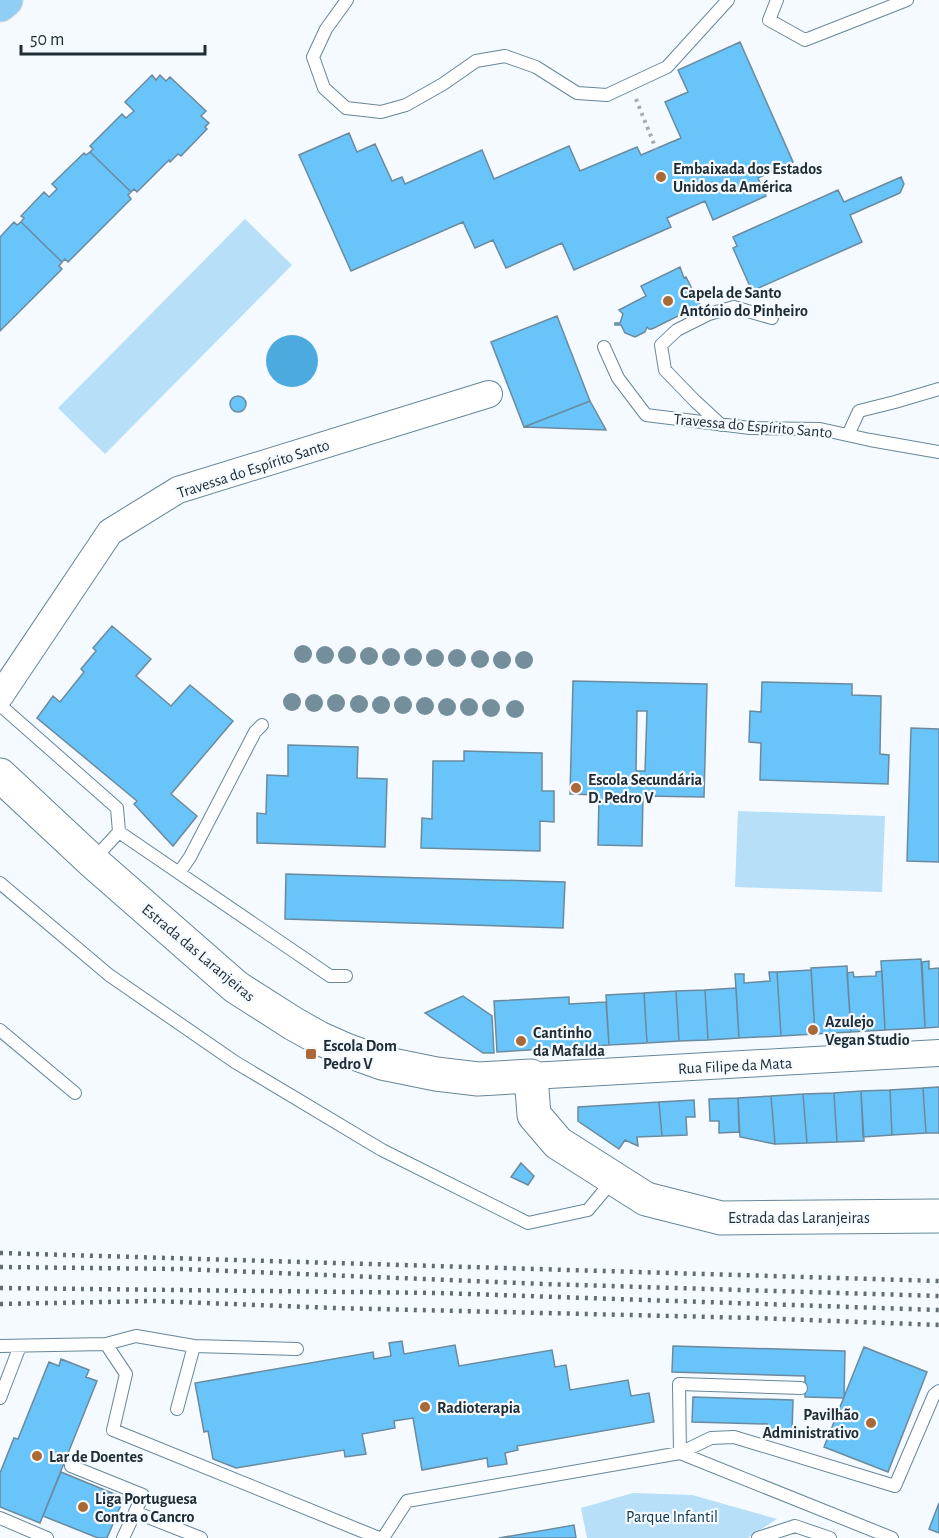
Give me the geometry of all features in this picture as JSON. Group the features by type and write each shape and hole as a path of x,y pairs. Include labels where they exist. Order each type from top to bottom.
{"highway":[{"path":"0,5 6,0"}],"main road":[{"name":"Estrada das Laranjeiras","path":"0,775 93,861 236,987 319,1038 382,1063 436,1074 478,1079 531,1077 534,1115 558,1143 646,1199 721,1218 939,1216"}],"street":[{"name":"Travessa do Espírito Santo","path":"0,696 110,532 178,490 489,394"},
{"name":"Rua Filipe da Mata","path":"531,1077 939,1053"}],"lane":[{"path":"347,0 326,28 313,57 324,88 346,108 381,112 406,105 477,61 505,56 536,67 577,93 607,95 667,67 728,0"},
{"path":"777,0 769,20 804,40 907,0"},
{"path":"722,425 665,370 661,345 677,330 709,314 734,307 772,318"},
{"name":"Travessa do Espírito Santo","path":"604,346 618,378 646,415 750,428 820,429 939,452"},
{"path":"848,435 859,411 939,389"},
{"path":"0,705 117,808 119,832 93,861"},
{"path":"179,873 190,857 255,732 262,725"},
{"path":"119,832 330,976 346,976"},
{"path":"0,883 109,975 235,1062 382,1150 528,1223 588,1210 614,1179"},
{"path":"0,1030 75,1093"},
{"path":"0,1346 106,1344 136,1336 194,1346 297,1349"},
{"path":"106,1344 126,1374 113,1430 381,1538 407,1501 680,1453 711,1438 734,1437 895,1486 934,1395 939,1391"},
{"path":"0,1398 20,1346"},
{"path":"177,1409 194,1346"},
{"path":"680,1453 679,1384 801,1388"},
{"path":"680,1453 892,1538"},
{"path":"71,1466 143,1495 123,1538"},
{"path":"135,1512 201,1538"},
{"path":"0,1518 47,1538"},
{"path":"758,1538 795,1526 830,1538"}],"path":[{"path":"638,104 656,148"}],"green space":[{"path":"245,219 292,265 105,454 58,408"},
{"path":"738,811 885,816 882,892 735,887"},
{"name":"Parque Infantil","path":"633,1493 692,1495 777,1519 748,1538 587,1538 581,1508"}],"water":[{"path":"292,335 302,337 310,343 316,351 318,361 316,371 310,379 302,385 292,387 282,385 274,379 268,371 266,361 268,351 274,343 282,337"}],"building":[{"path":"740,42 793,162 758,178 766,196 713,220 705,201 667,218 671,227 574,270 562,243 506,268 493,240 475,248 463,222 351,271 299,155 349,133 357,152 375,144 392,181 402,177 405,184 482,150 494,179 569,146 580,171 637,147 641,155 681,138 665,102 688,92 678,70"},
{"path":"152,75 156,80 160,75 166,81 170,77 206,111 201,116 209,123 205,127 207,129 181,156 178,154 170,162 169,160 137,192 134,189 131,192 90,152 93,149 90,146 122,114 126,118 134,111 125,102"},
{"path":"90,152 131,192 128,195 131,199 68,262 65,259 62,262 21,222 24,218 21,216 44,192 49,197 57,189 52,184 84,153 86,155"},
{"path":"901,177 904,184 900,193 850,215 862,242 752,291 733,248 737,246 733,237 838,190 844,202"},
{"path":"14,222 17,225 21,222 62,262 59,266 62,269 0,331 0,237"},
{"name":"Capela de Santo António do Pinheiro","path":"680,267 700,305 652,329 647,327 645,332 635,337 625,333 621,325 615,325 615,323 620,323 623,314 619,310 646,296 641,286"},
{"path":"557,316 590,401 524,427 491,342"},
{"path":"238,396 246,404 238,412 230,404"},
{"path":"590,401 606,430 524,427"},
{"path":"112,626 151,659 136,676 171,706 190,685 233,721 171,794 197,816 173,846 134,804 137,801 37,718 53,696 60,702 84,672 81,669 96,651 93,648"},
{"path":"573,681 707,684 704,797 643,796 642,846 598,845 599,795 570,794","holes":["637,711 647,711 645,771 636,771"]},
{"path":"762,682 852,684 852,695 881,696 880,754 889,755 888,784 760,780 761,743 749,742 750,711 761,712"},
{"path":"911,728 939,729 939,862 907,861"},
{"path":"288,745 358,747 357,778 387,779 385,847 257,843 257,813 266,814 267,775 288,776"},
{"path":"464,751 542,753 542,791 554,791 554,822 540,821 540,851 421,848 422,818 432,819 433,761 464,761"},
{"path":"286,874 565,882 563,928 285,919"},
{"path":"921,959 925,1028 885,1030 881,961"},
{"path":"929,961 929,969 939,968 939,1027 925,1028 922,962"},
{"path":"847,966 851,1032 815,1034 811,968"},
{"path":"811,970 815,1034 781,1036 777,972"},
{"path":"882,971 885,1030 851,1032 847,973 853,972 854,977 876,976 876,972"},
{"path":"769,972 777,972 781,1036 739,1038 735,974 744,974 744,983 770,981"},
{"path":"736,988 739,1038 708,1040 705,990"},
{"path":"705,990 708,1040 679,1041 676,991"},
{"path":"676,991 679,1041 647,1043 644,993"},
{"path":"644,993 647,1043 609,1045 606,995"},
{"path":"463,996 492,1016 494,1053 483,1053 425,1013"},
{"path":"569,997 569,1004 606,1002 609,1045 497,1052 494,1001"},
{"path":"939,1087 939,1133 926,1133 923,1088"},
{"path":"923,1088 926,1133 892,1135 890,1090"},
{"path":"890,1090 892,1135 863,1137 861,1091"},
{"path":"861,1091 864,1141 837,1142 834,1093"},
{"path":"834,1093 837,1142 807,1143 803,1094"},
{"path":"803,1094 807,1143 775,1144 771,1096"},
{"path":"771,1096 775,1144 740,1137 738,1098"},
{"path":"738,1098 739,1132 719,1133 719,1121 710,1121 709,1099"},
{"path":"694,1100 695,1117 686,1117 687,1135 662,1136 659,1102"},
{"path":"659,1102 662,1136 637,1137 638,1146 625,1140 619,1149 578,1121 578,1107"},
{"path":"521,1163 534,1176 528,1185 511,1177"},
{"name":"Radioterapia","path":"402,1341 404,1354 455,1345 459,1366 552,1350 555,1367 566,1365 570,1390 628,1380 631,1396 649,1393 654,1422 517,1446 518,1450 505,1453 507,1464 488,1467 487,1458 422,1470 413,1418 394,1421 395,1428 362,1434 366,1454 345,1457 344,1450 236,1468 213,1459 208,1431 204,1432 195,1383 373,1352 374,1359 391,1356 389,1343"},
{"path":"673,1346 845,1351 844,1398 805,1397 805,1376 672,1372"},
{"name":"Pavilhão Administrativo","path":"864,1347 927,1372 888,1472 824,1447"},
{"name":"Lar de Doentes","path":"61,1359 89,1370 86,1377 97,1381 40,1523 0,1507 0,1473 14,1438 18,1439 49,1362 59,1366"},
{"path":"693,1397 793,1400 792,1432 767,1432 767,1424 692,1422"},
{"name":"Liga Portuguesa Contra o Cancro","path":"61,1472 124,1498 107,1538 98,1538 43,1516"},
{"path":"939,1503 939,1533 929,1529"},
{"path":"574,1525 576,1538 499,1538"}],"railway":[{"path":"0,1253 939,1281"},
{"path":"0,1267 181,1269 544,1284 939,1296"},
{"path":"0,1288 440,1293 939,1310"},
{"path":"0,1304 153,1301 939,1325"}],"place":[{"name":"Embaixada dos Estados Unidos da América","path":"661,177"},
{"name":"Capela de Santo António do Pinheiro","path":"668,301"},
{"name":"Escola Secundária D. Pedro V","path":"576,788"},
{"name":"Azulejo Vegan Studio","path":"813,1030"},
{"name":"Cantinho da Mafalda","path":"521,1041"},
{"name":"Escola Dom Pedro V","path":"311,1054"},
{"name":"Radioterapia","path":"425,1407"},
{"name":"Pavilhão Administrativo","path":"871,1423"},
{"name":"Lar de Doentes","path":"37,1456"},
{"name":"Liga Portuguesa Contra o Cancro","path":"83,1507"}]}
